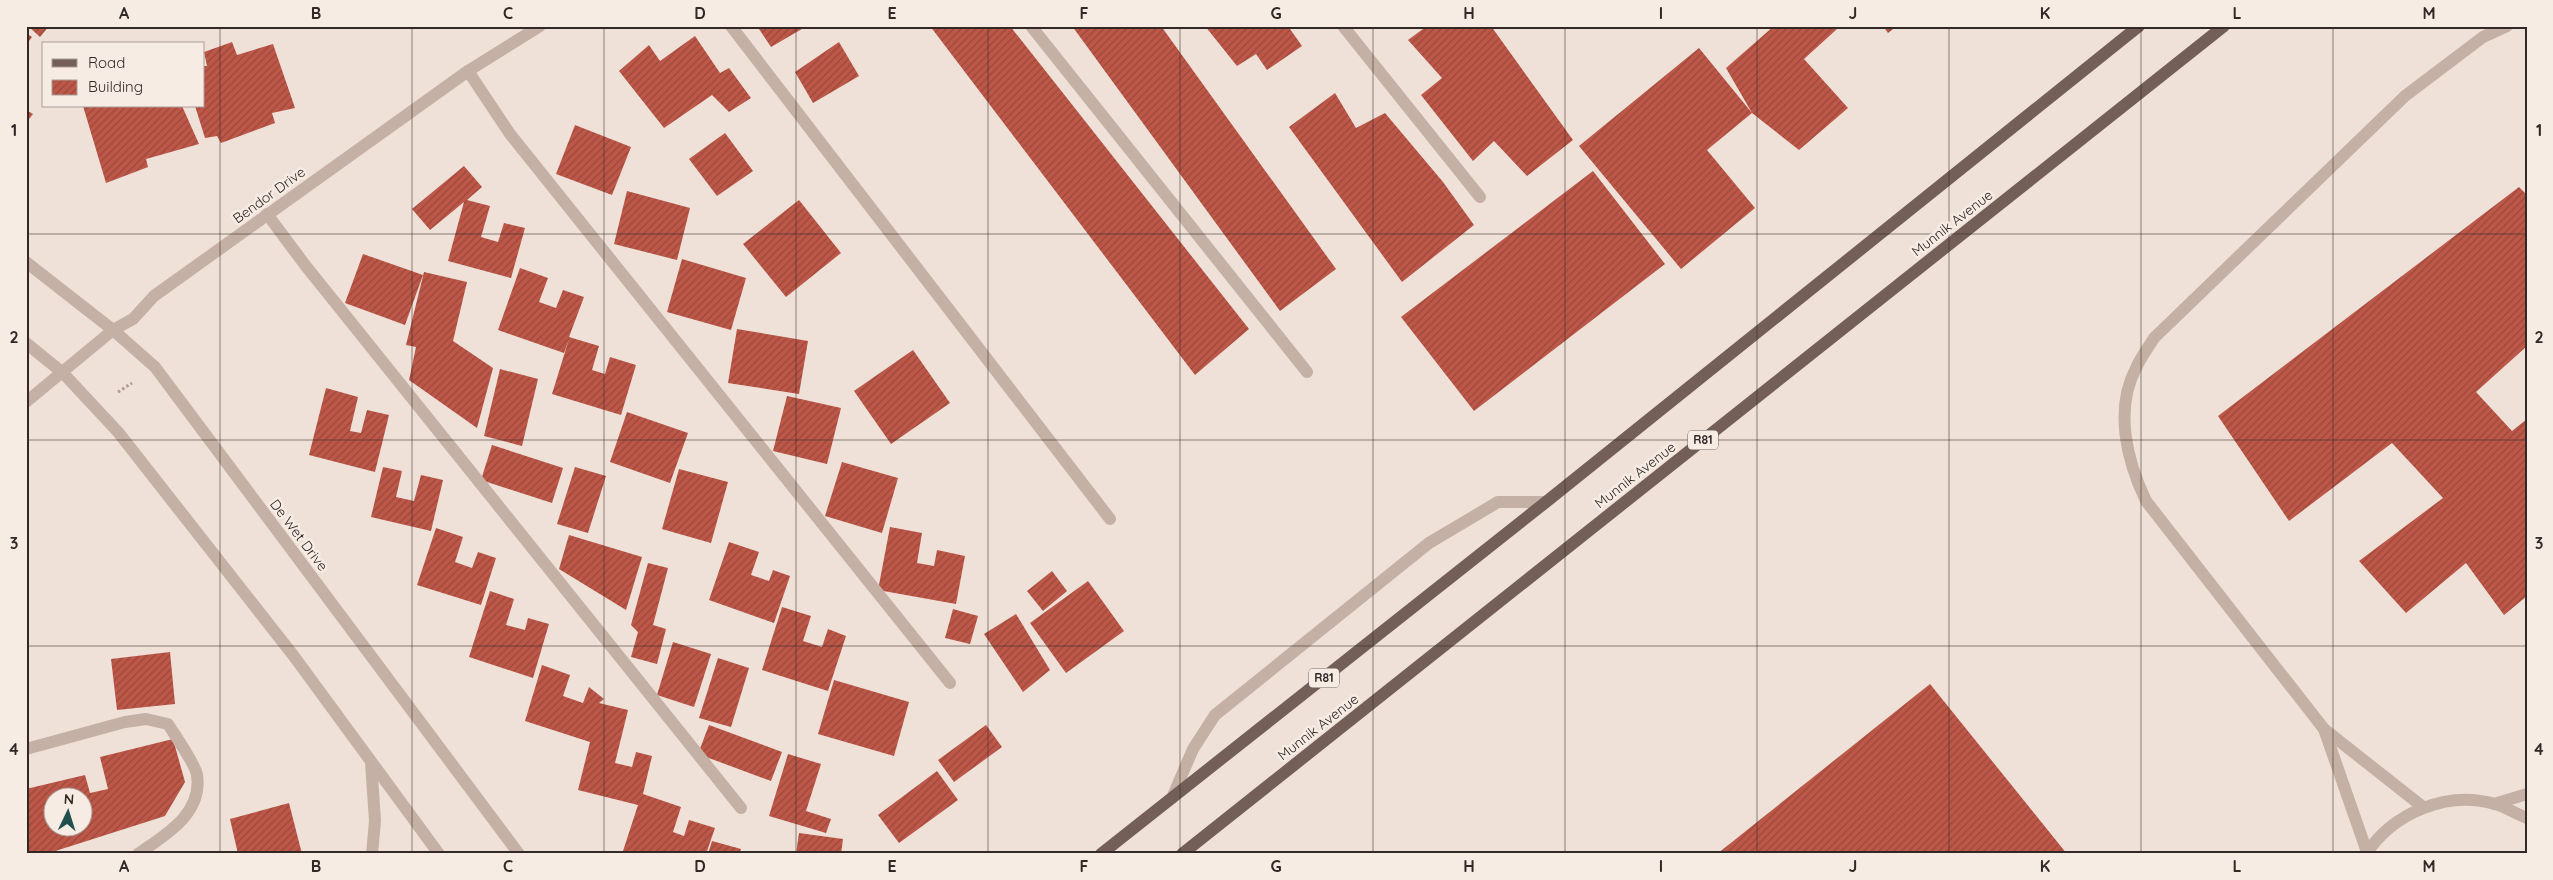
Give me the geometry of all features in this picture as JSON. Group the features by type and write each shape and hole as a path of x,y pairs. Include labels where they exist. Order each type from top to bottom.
{"main road":[{"name":"R81","path":"1101,854 1546,502 2139,26"},
{"name":"Munnik Avenue","path":"1182,854 2224,26"}],"street":[{"name":"Bendor Drive","path":"26,402 113,330 133,319 154,296 468,71 540,26"},
{"path":"730,26 1110,519"},
{"path":"1031,26 1307,372"},
{"path":"1344,26 1480,197"},
{"path":"2422,807 2324,728 2146,501 2133,473 2125,436 2127,394 2135,368 2161,331 2405,96 2483,37 2507,26"},
{"path":"468,71 510,134 950,683"},
{"path":"267,214 741,808"},
{"name":"De Wet Drive","path":"26,262 113,330 155,367 520,854"},
{"path":"26,343 63,373 118,432 293,655 439,854"},
{"path":"1172,798 1192,749 1215,715 1430,542 1498,502 1546,502"},
{"path":"26,749 125,722 146,719 168,724 197,774 195,800 180,825 138,854"},
{"path":"2324,728 2366,853 2392,826 2422,807 2458,800 2494,804 2527,818"},
{"path":"372,762 375,821 372,854"},
{"path":"2494,804 2527,794"}],"path":[{"path":"95,407 155,367"}],"building":[{"path":"28,26 49,26 40,37"},
{"path":"757,26 807,26 771,47"},
{"path":"930,26 1010,26 1249,329 1195,375"},
{"path":"1072,26 1161,26 1336,269 1280,311"},
{"path":"1205,26 1293,26 1290,29 1302,46 1267,70 1256,54 1237,66"},
{"path":"1427,26 1491,26 1573,140 1527,176 1494,141 1473,161 1421,95 1442,78 1408,40"},
{"path":"1774,26 1835,26 1837,29 1804,59 1848,108 1799,150 1752,113 1726,68"},
{"path":"1883,26 1897,26 1888,33"},
{"path":"26,33 32,37 26,45"},
{"path":"695,36 720,73 729,68 751,98 729,112 712,95 664,128 619,71 649,45 660,61"},
{"path":"232,42 237,55 273,44 295,108 272,113 275,123 221,143 217,136 205,138 196,108 205,108 205,66 207,66 205,52"},
{"path":"839,42 859,76 813,103 795,72"},
{"path":"1699,48 1752,113 1707,150 1755,208 1681,269 1579,146"},
{"path":"1335,93 1356,128 1385,113 1443,182 1474,225 1402,282 1289,127"},
{"path":"84,108 183,108 199,144 146,159 148,167 106,183"},
{"path":"26,110 33,114 26,123"},
{"path":"575,125 631,147 612,195 556,174"},
{"path":"725,133 753,171 717,196 689,159"},
{"path":"464,166 482,187 467,200 490,206 481,237 498,242 504,223 525,228 511,278 448,261 464,202 430,230 412,209"},
{"path":"1593,171 1665,264 1474,411 1401,317"},
{"path":"2519,187 2527,195 2527,346 2476,392 2512,431 2527,419 2527,596 2504,615 2466,563 2406,613 2359,561 2443,498 2392,443 2289,521 2218,416"},
{"path":"627,191 690,208 677,260 614,244"},
{"path":"799,200 841,253 786,297 743,244"},
{"path":"363,254 423,275 405,325 345,303"},
{"path":"682,259 746,278 731,330 667,312"},
{"path":"520,268 548,278 539,302 556,308 563,290 584,297 569,337 599,346 592,370 605,374 610,357 636,365 621,415 552,394 569,339 564,353 498,330"},
{"path":"424,272 467,282 453,341 493,368 477,428 409,380 416,347 406,345"},
{"path":"737,329 808,341 799,394 728,383"},
{"path":"913,350 950,403 891,444 854,391"},
{"path":"500,369 538,379 522,446 484,436"},
{"path":"326,388 358,397 350,431 361,433 367,410 389,415 375,472 309,455"},
{"path":"787,396 841,408 827,464 773,451"},
{"path":"627,412 688,433 670,483 610,462"},
{"path":"492,445 563,468 552,503 481,480"},
{"path":"842,462 898,478 882,533 825,516"},
{"path":"383,467 402,471 396,497 414,501 421,475 443,480 431,531 371,517"},
{"path":"575,467 606,476 588,533 557,524"},
{"path":"679,469 728,482 711,543 662,529"},
{"path":"890,527 922,533 917,563 934,566 937,550 965,556 956,604 878,590"},
{"path":"436,528 463,537 455,562 472,568 478,552 496,558 481,605 417,585"},
{"path":"569,535 642,557 626,610 559,569"},
{"path":"729,542 759,552 751,575 769,581 773,570 790,576 774,623 709,600"},
{"path":"648,563 668,568 653,625 666,629 657,664 631,657 638,632 631,625"},
{"path":"1052,571 1067,591 1043,611 1027,591"},
{"path":"1088,581 1124,631 1066,673 1030,623"},
{"path":"490,591 514,599 506,625 525,630 528,618 549,624 533,678 469,657"},
{"path":"782,607 811,616 803,641 822,647 828,629 846,636 828,691 762,670"},
{"path":"953,609 978,616 970,644 945,638"},
{"path":"1016,614 1050,670 1023,692 984,634"},
{"path":"673,642 711,654 694,707 657,695"},
{"path":"170,652 175,704 117,710 111,659"},
{"path":"718,658 749,668 731,727 699,718"},
{"path":"542,665 570,675 563,696 583,703 589,687 604,699 599,703 628,710 615,763 632,767 636,752 652,756 643,794 681,807 673,832 684,836 689,820 715,828 706,854 622,854 638,805 578,790 590,742 525,721"},
{"path":"834,680 909,702 894,756 818,734"},
{"path":"1930,684 2067,854 1717,854"},
{"path":"709,725 782,752 771,781 698,754"},
{"path":"986,725 1002,747 954,782 938,760"},
{"path":"173,739 185,782 165,816 46,854 26,854 26,789 85,775 89,788 42,788 42,838 92,838 92,793 108,789 100,757"},
{"path":"788,754 821,764 806,811 831,819 826,833 769,816"},
{"path":"937,771 958,800 899,843 878,815"},
{"path":"289,803 302,854 238,854 230,819"},
{"path":"799,833 843,839 841,854 796,854"},
{"path":"712,841 741,849 739,854 708,854"}]}
